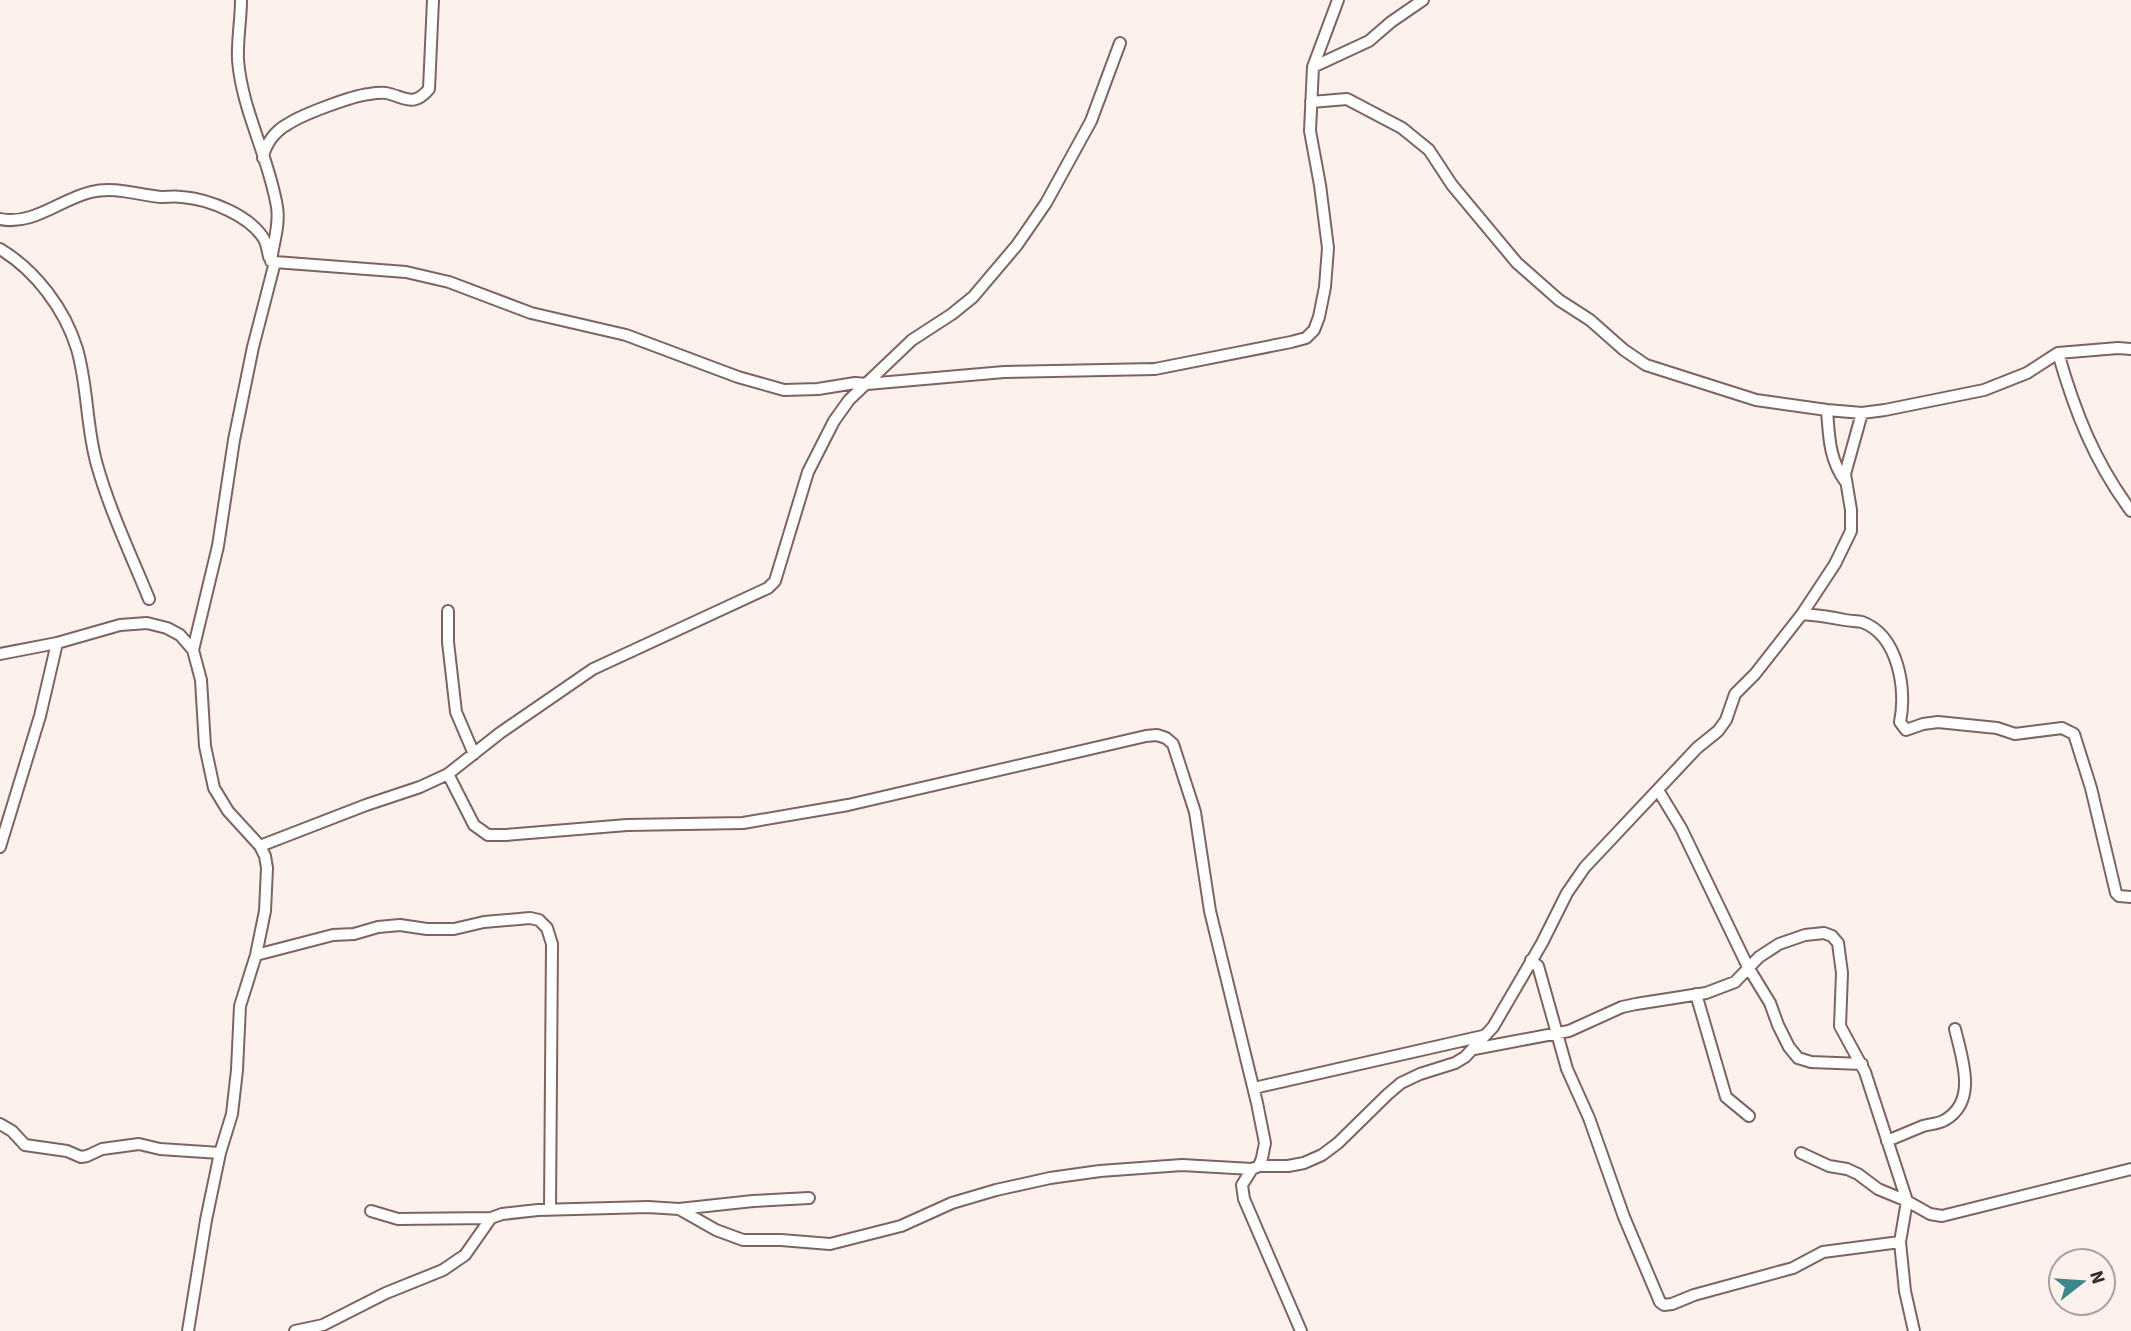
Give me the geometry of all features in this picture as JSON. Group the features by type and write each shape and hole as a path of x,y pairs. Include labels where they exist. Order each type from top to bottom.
{"street":[{"path":"193,650 218,545 234,440 273,262 276,230 277,209 254,133 238,61 241,0"},
{"path":"263,158 270,139 287,124 332,105 365,94 384,93 409,101 424,95 429,89 433,0"},
{"path":"273,262 406,272 449,282 530,313 626,335 738,377 784,390 1004,372 1155,369 1306,338 1314,330 1319,317 1328,248 1310,131 1313,67 1338,0"},
{"path":"1313,67 1369,41 1423,0"},
{"path":"260,846 420,787 448,774 500,733 593,669 768,587 775,581 808,472 834,421 849,400 912,340 973,297 1017,245 1046,203 1091,121 1120,43"},
{"path":"1311,102 1347,99 1402,128 1429,150 1452,185 1517,263 1559,300 1590,320 1646,365 1756,400 1862,412 1984,390 2027,373 2058,353 2131,349"},
{"path":"0,219 19,220 35,216 78,196 103,190 183,197 215,204 250,223 265,241 273,262"},
{"path":"0,249 14,257 52,299 77,349 90,440 97,467 110,507 149,599"},
{"path":"2058,353 2084,431 2131,511"},
{"path":"1827,410 1831,455 1845,481"},
{"path":"679,1209 716,1230 743,1240 830,1244 901,1226 952,1203 1050,1178 1182,1165 1255,1168 1289,1166 1322,1155 1401,1083 1455,1062 1474,1049 1493,1027 1542,943 1567,893 1585,867 1726,720 1735,694 1755,674 1802,614 1835,564 1851,531 1851,510 1845,474 1862,412"},
{"path":"448,611 448,642 456,712 474,754"},
{"path":"1802,614 1862,622 1879,633 1900,673 1903,698 1900,722 1906,730 1938,722 1997,728 2015,734 2062,728 2074,734 2091,788 2116,893 2119,896 2131,897"},
{"path":"0,654 57,643 120,625 147,623 167,628 180,635 193,650 201,680 205,747 214,788 228,811 260,846 265,856 265,911 256,955 240,1006 232,1114 205,1220 188,1331"},
{"path":"0,847 40,716 57,643"},
{"path":"448,774 474,825 488,835 506,835 626,825 743,823 848,805 1146,736 1166,738 1173,744 1178,756 1195,812 1210,911 1265,1143 1262,1158 1242,1185 1244,1199 1301,1331"},
{"path":"1658,790 1681,828 1748,967 1770,1003 1789,1047 1798,1058 1811,1062 1861,1064"},
{"path":"256,955 333,935 354,934 378,927 400,925 454,929 484,922 530,918 539,920 547,928 552,944 551,1210"},
{"path":"1474,1049 1569,1031 1622,1007 1706,993 1735,982 1748,967 1779,944 1805,935 1824,933 1832,936 1838,943 1842,973 1840,1026 1861,1064 1907,1201 1900,1242 1905,1291 1914,1331"},
{"path":"1531,960 1541,973 1567,1069 1589,1118 1660,1302 1664,1305 1793,1268 1823,1252 1900,1242"},
{"path":"1696,994 1726,1097 1749,1116"},
{"path":"1887,1141 1943,1121 1956,1111 1964,1099 1966,1076 1955,1029"},
{"path":"1254,1088 1483,1036"},
{"path":"0,1124 12,1131 25,1145 67,1151 81,1157 102,1149 139,1144 160,1149 220,1153"},
{"path":"1801,1153 1829,1166 1847,1169 1878,1189 1930,1214 1942,1216 2131,1169"},
{"path":"371,1211 398,1219 491,1218 502,1214 551,1210 679,1209 809,1198"},
{"path":"295,1331 323,1325 386,1293 443,1270 466,1255 491,1218"}]}
